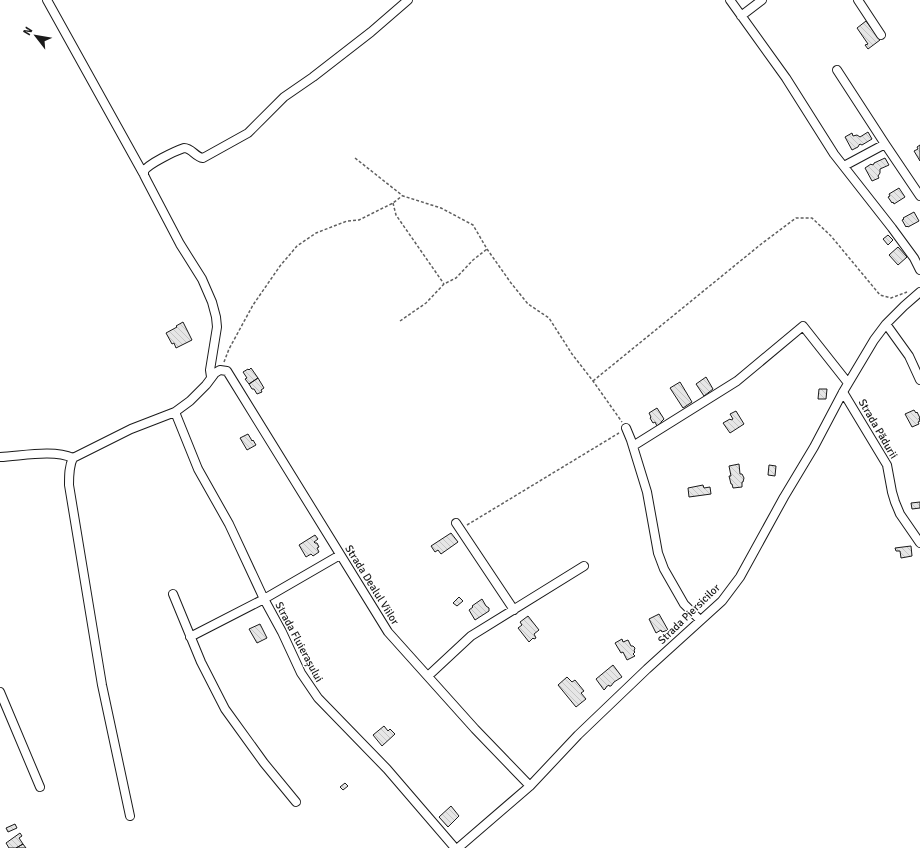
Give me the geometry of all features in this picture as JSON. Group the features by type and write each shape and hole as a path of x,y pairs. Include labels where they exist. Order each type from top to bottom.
{"street":[{"path":"47,0 143,173 180,244 202,280 212,302 217,327 210,370 211,377"},
{"path":"143,173 145,168 151,164 184,148 188,148 203,158 248,133 284,97 313,77 371,32 408,0"},
{"path":"730,0 786,78 834,154 892,228 914,258 920,270"},
{"path":"741,16 762,0"},
{"path":"858,0 881,35"},
{"path":"837,70 920,196"},
{"path":"844,166 885,144"},
{"name":"Strada Piersicilor","path":"456,848 530,786 590,724 647,669 722,601 740,577 784,497 814,447 848,383 874,340 886,324 920,292"},
{"path":"886,324 909,356 920,380"},
{"path":"633,446 738,381 803,326 848,383"},
{"path":"130,816 102,685 69,485 69,468 73,458 131,429 175,412 190,401 218,371 227,371"},
{"name":"Strada Dealul Viilor","path":"227,371 388,632 530,786"},
{"name":"Strada Pădurii","path":"843,392 887,465 892,492 900,514 920,543"},
{"name":"Strada Fluierașului","path":"175,412 198,469 229,524 301,673 318,698 386,769 456,848"},
{"path":"626,428 647,492 658,553 664,569 684,604 700,620"},
{"path":"0,457 57,453 73,458"},
{"path":"458,526 514,610"},
{"path":"190,637 264,599 340,555"},
{"path":"428,676 471,636 584,566"},
{"path":"173,594 201,662 225,709 264,763 296,802"},
{"path":"0,692 40,787"}],"path":[{"path":"355,158 403,196 441,208 473,225 487,249 528,304 549,318 572,354 626,428 458,526"},
{"path":"227,371 223,364 253,305 296,246 316,233 348,221 359,220 393,203 403,196"},
{"path":"393,203 396,215 444,284"},
{"path":"593,381 760,245 796,218 812,218 831,236 880,295 891,298 908,291"},
{"path":"400,321 426,303 444,284 456,278 473,260 487,249"}],"building":[{"path":"866,21 880,40 868,49 865,45 868,44 857,28"},
{"path":"868,132 872,139 862,145 860,144 852,150 845,137 852,133 853,136 857,135 860,137"},
{"path":"920,145 920,161 914,151 918,149 917,147"},
{"path":"885,158 889,165 880,169 878,176 879,178 872,181 865,168"},
{"path":"899,188 905,197 894,204 888,197 890,196 889,194"},
{"path":"914,212 919,221 906,227 902,220 904,219 903,218"},
{"path":"888,235 893,240 888,245 883,239"},
{"path":"898,247 907,257 898,265 889,255"},
{"path":"183,322 192,340 176,348 166,333"},
{"path":"251,368 258,378 249,384 245,379 247,378 243,372"},
{"path":"706,377 713,389 704,396 696,384"},
{"path":"258,378 264,388 261,390 262,392 257,394 249,384"},
{"path":"680,382 692,402 683,408 670,388"},
{"path":"819,389 827,389 826,399 818,399"},
{"path":"657,408 664,419 657,426 655,422 653,423 649,413"},
{"path":"914,410 916,413 917,412 920,421 918,422 919,424 912,427 905,414"},
{"path":"736,411 744,424 730,433 723,423 733,419 730,414"},
{"path":"248,434 256,445 247,450 240,438"},
{"path":"739,464 740,474 742,474 744,478 742,487 733,488 729,476 731,476 729,466"},
{"path":"769,465 776,466 775,476 768,475"},
{"path":"703,485 704,488 710,487 711,494 689,497 688,488"},
{"path":"920,502 920,508 912,509 911,503"},
{"path":"451,533 458,542 441,554 438,550 435,552 431,546"},
{"path":"315,535 318,539 314,542 317,543 319,547 317,548 319,552 313,556 311,554 306,557 299,545"},
{"path":"911,546 912,556 901,558 900,551 896,551 895,548"},
{"path":"459,597 463,601 457,606 453,603"},
{"path":"482,599 489,608 489,611 475,620 469,610"},
{"path":"659,614 668,630 662,632 661,630 656,633 649,619"},
{"path":"528,616 539,630 534,634 536,638 533,638 529,642 518,628 522,625 520,622"},
{"path":"260,624 267,638 257,643 249,629"},
{"path":"622,639 623,642 628,640 631,646 635,648 635,652 633,654 635,656 627,660 623,652 621,653 615,643"},
{"path":"613,665 622,677 611,686 609,685 606,687 604,690 596,679"},
{"path":"567,677 572,682 575,680 584,691 581,693 586,699 576,707 558,685"},
{"path":"384,726 388,731 390,729 395,734 382,746 373,735"},
{"path":"345,783 348,786 343,790 340,787"},
{"path":"451,806 459,816 448,827 439,817"},
{"path":"15,824 17,828 8,832 6,828"},
{"path":"20,833 22,836 19,838 23,844 16,848 9,848 6,843"},
{"path":"23,844 26,848 16,848"}]}
